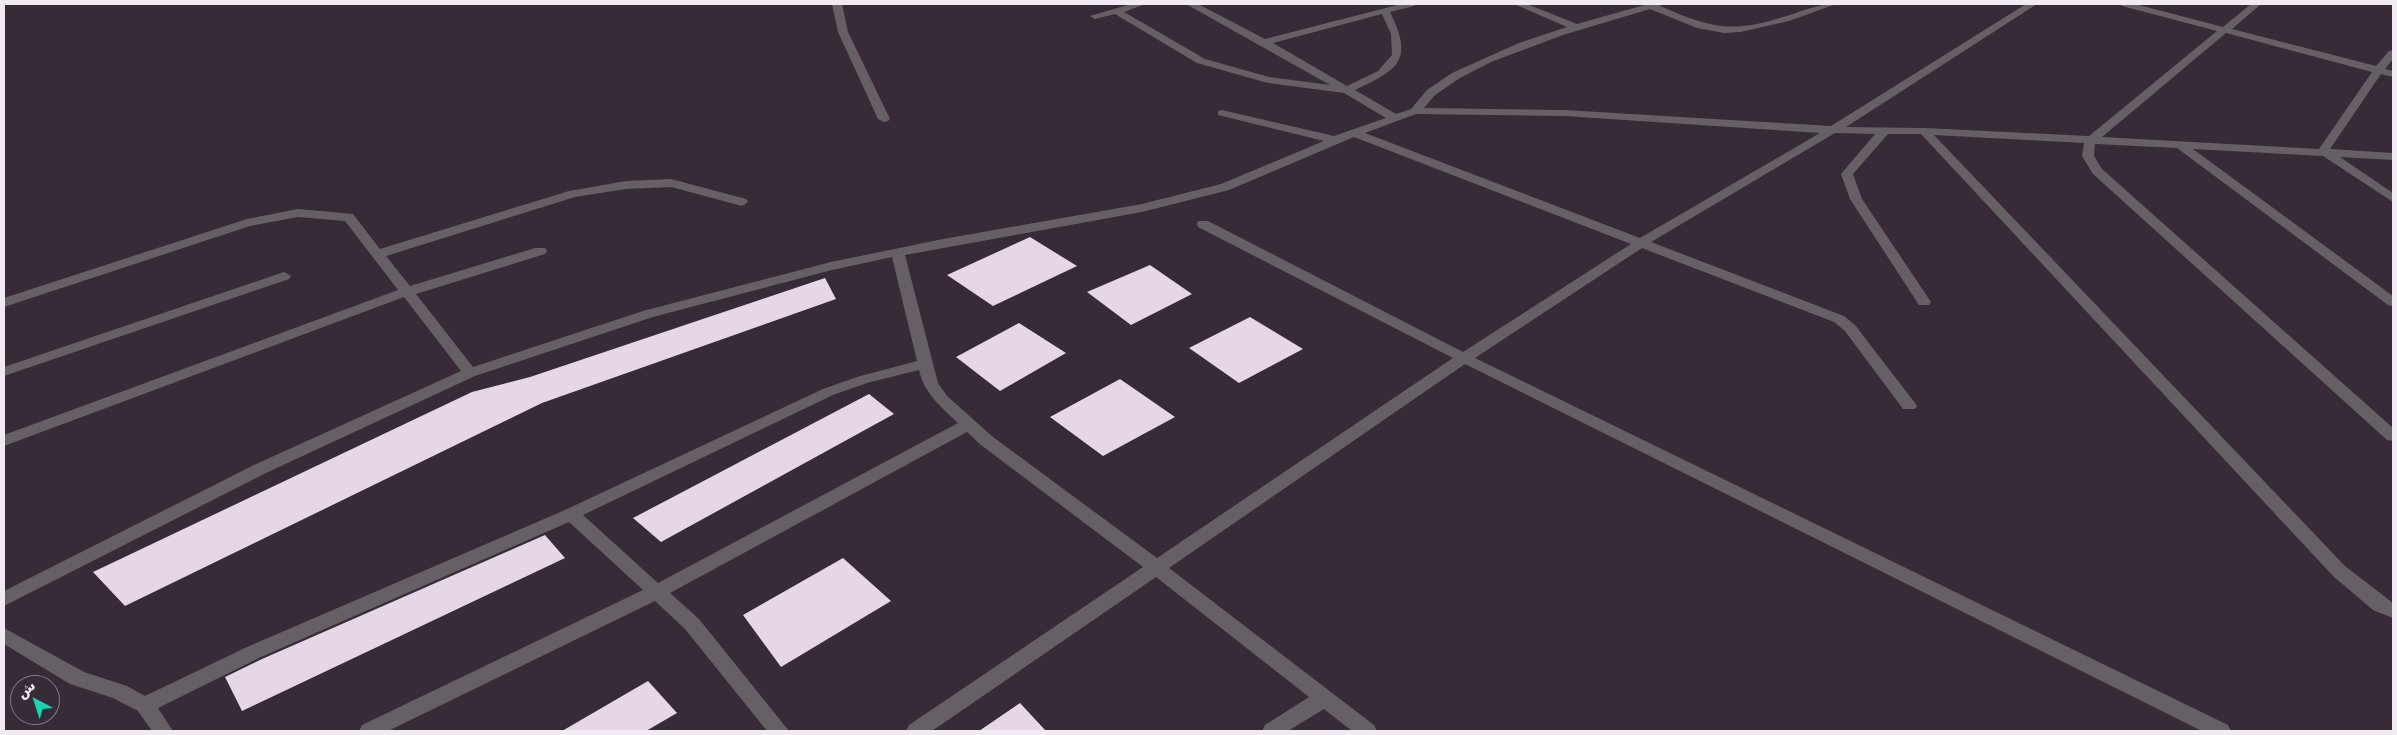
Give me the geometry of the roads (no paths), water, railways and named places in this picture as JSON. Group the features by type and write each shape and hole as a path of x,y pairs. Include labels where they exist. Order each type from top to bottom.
{"street":[{"path":"841,4 843,32 884,119"},
{"path":"1095,16 1140,4"},
{"path":"1191,4 1264,42 1397,119"},
{"path":"1264,42 1411,4"},
{"path":"1519,4 1578,28"},
{"path":"1415,111 1421,100 1443,82 1472,66 1578,28 1654,5 1706,27 1732,31 1762,27 1831,4"},
{"path":"916,731 1464,358 1639,244 1834,130 2032,4"},
{"path":"2125,4 2393,74"},
{"path":"2256,4 2090,141 2088,156 2097,171 2393,436"},
{"path":"1116,11 1201,61 1215,66 1268,80 1347,90 1382,73 1397,55 1396,34 1385,11"},
{"path":"2323,151 2378,70 2393,53"},
{"path":"4,599 260,469 470,374 648,314 831,266 1142,208 1225,187 1335,140 1415,111 1564,114 1834,130 1924,131 2090,141 2178,143 2393,156"},
{"path":"1222,113 1335,140"},
{"path":"1884,131 1847,174 1856,199 1924,302"},
{"path":"1924,131 2339,571 2380,605 2393,611"},
{"path":"1354,133 1639,244 1839,319 1850,328 1908,406"},
{"path":"2178,143 2393,302"},
{"path":"2323,151 2393,198"},
{"path":"377,254 573,194 626,185 671,184 742,202"},
{"path":"4,303 246,223 298,213 349,217 470,374"},
{"path":"1203,224 1464,358 2221,731"},
{"path":"4,441 406,292 540,251"},
{"path":"898,253 924,364 931,384 942,399 987,441 1156,568 1367,731"},
{"path":"4,372 65,352 201,302 284,276"},
{"path":"145,706 254,652 571,514 828,392 862,380 924,364"},
{"path":"369,731 658,590 969,424"},
{"path":"571,514 658,590 692,624 779,731"},
{"path":"4,635 77,678 120,692 145,706 163,731"},
{"path":"1272,731 1324,698"}]}
